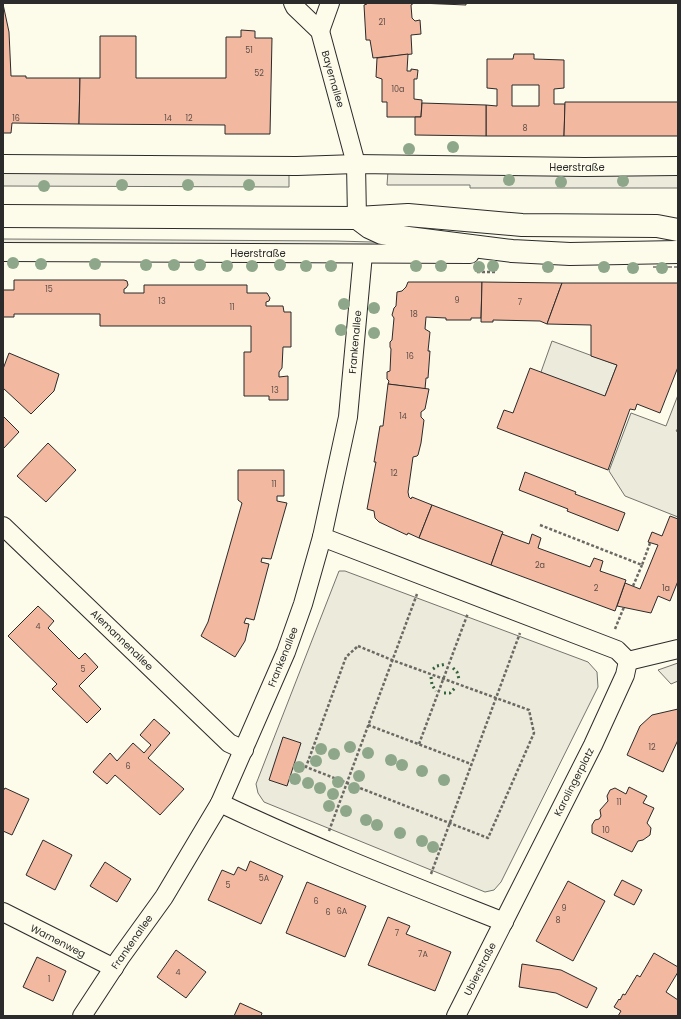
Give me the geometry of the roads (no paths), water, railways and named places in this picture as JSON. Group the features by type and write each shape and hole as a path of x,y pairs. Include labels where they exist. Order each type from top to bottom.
{"main road":[{"path":"3,216 357,218 408,215 522,225 657,226 678,230"},
{"name":"Heerstraße","path":"357,218 369,227 382,233 408,238 512,250 570,254 678,252"},
{"path":"657,226 678,222"}],"street":[{"name":"Bayernallee","path":"293,3 320,32 356,164"},
{"path":"320,32 330,3"},
{"name":"Heerstraße","path":"3,164 297,166 356,164 585,167 678,166"},
{"path":"356,164 357,218"},
{"name":"Heerstraße","path":"3,252 475,254 512,250"},
{"name":"Frankenallee","path":"82,1016 164,897 220,803 286,652 322,538 348,417 363,254"},
{"name":"Alemannenallee","path":"3,526 229,743 244,750"},
{"path":"322,538 617,650 628,661 678,649"},
{"name":"Karolingerplatz","path":"504,922 599,732 625,676 628,661"},
{"path":"220,803 386,875 504,922"},
{"name":"Warnenweg","path":"3,912 114,968"},
{"name":"Ubierstraße","path":"456,1016 504,922"}]}
